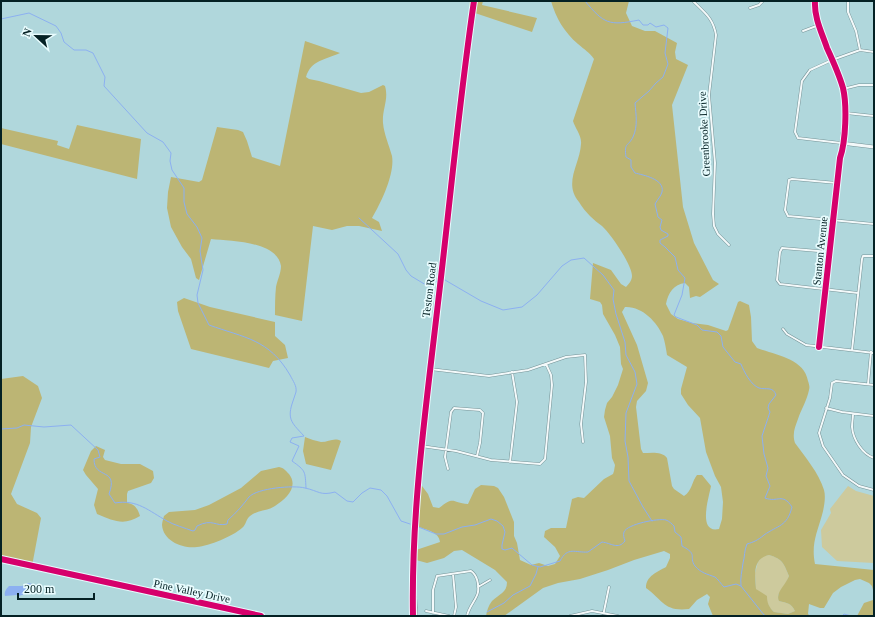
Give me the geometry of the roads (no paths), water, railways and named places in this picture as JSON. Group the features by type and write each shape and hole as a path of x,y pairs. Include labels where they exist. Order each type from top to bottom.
{"street":[{"name":"Teston Road","path":"415,616 413,551 417,477 456,136 474,1"},
{"name":"Greenbrooke Drive","path":"693,1 715,25 716,35 709,95 715,163 713,214 714,226 718,234 729,245"},
{"path":"750,8 759,5 763,1"},
{"name":"Stanton Avenue","path":"815,1 819,25 843,88 846,113 819,347"},
{"path":"848,1 848,12 856,31 860,50"},
{"path":"803,31 819,25"},
{"path":"874,52 860,50 810,70 802,81 795,132 798,138 874,146"},
{"path":"843,88 859,85 874,85"},
{"path":"846,113 874,116"},
{"path":"838,183 792,179 788,180 785,210 787,215 874,224"},
{"path":"830,252 782,248 780,252 778,283 858,292"},
{"path":"852,350 863,256 874,256"},
{"path":"783,329 787,334 801,343 810,346 873,353 868,384"},
{"path":"430,369 485,376 531,369 562,357 585,355 586,382 582,422 583,442"},
{"path":"421,446 447,449 489,459 538,465 544,461 552,385 551,375 546,364"},
{"path":"510,462 518,402 512,372"},
{"path":"874,385 836,381 832,383 830,398 819,433 823,446 844,475 859,486 874,490"},
{"path":"448,469 445,460 452,409 455,407 480,410 483,414 477,456"},
{"path":"826,408 853,414 874,416"},
{"path":"853,414 852,429 855,440 864,452 874,458"},
{"name":"Pine Valley Drive","path":"1,559 261,616"},
{"path":"433,612 432,590 436,577 472,571 476,576 478,592 470,606 467,616"},
{"path":"453,574 456,607 454,616"},
{"path":"478,587 490,580"},
{"path":"603,614 610,587"},
{"path":"426,611 449,616"},
{"path":"570,616 590,611 618,616"}],"water":[{"path":"28,583 33,584 30,590 25,594 19,596 5,596 9,586 22,586"}],"waterway":[{"path":"585,1 597,15 614,23 639,20 643,25 648,25 650,23 656,27 664,25 668,28 665,53 668,64 663,77 635,103 636,129 633,137 626,147 626,157 631,160 631,167 635,173 653,178 662,188 662,192 655,204 658,217 662,220 660,227 661,230 668,234 668,236 660,240 660,243 675,257 678,270 685,278 682,295 674,315 697,325 702,330 717,332 721,336 723,347 735,362 741,364 753,384 759,388 771,389 776,395 769,404 768,408 770,412 762,436 764,454 768,468 766,476 770,486 765,498 782,499 789,503 792,507 785,522 756,541 747,544 741,574 741,586"},
{"path":"1,19 29,13 56,26 61,33 64,42 74,50 86,50 93,53 105,77 104,86 147,133 163,142 171,153 170,161 172,170 184,188 184,202 187,214 197,227 202,238 200,251 203,270 197,295 198,303 209,325 245,337 265,347 274,354 290,375 296,388 296,394 292,402 290,414 292,422 304,436 292,438 290,442 299,446 292,461 304,472 306,488"},
{"path":"359,218 398,254 406,270 411,276 426,285 438,281"},
{"path":"443,280 481,301 503,310 522,307 537,295 562,266 571,260 584,258 603,275 614,290 613,299 625,342 626,355 635,372 637,384 626,413 625,441 628,457 629,481 652,521"},
{"path":"1,429 17,428 24,425 44,427 71,425 98,450 100,457 94,459 95,465 98,470 111,480 109,494 115,503 123,502 136,504 176,525 193,531 197,526 202,524 227,524 228,520 253,494 267,489 293,487 300,487 323,493 335,492 347,501 353,502 362,493 370,488 381,490 387,496 401,521 410,524"},
{"path":"416,526 436,534 444,534 491,519 497,521 503,526 505,532 502,549 505,550 512,548 532,565 540,567 560,561 566,553 572,551 588,552 602,542 617,546 620,545 625,541 624,532 631,526 650,521 666,520 674,526 675,532 681,537 682,546 692,554 693,563 697,568 704,573 715,577 724,587 736,584 741,586 764,615 767,616"},
{"path":"487,612 530,586 538,567"},
{"path":"842,616 844,614 851,616"}]}
